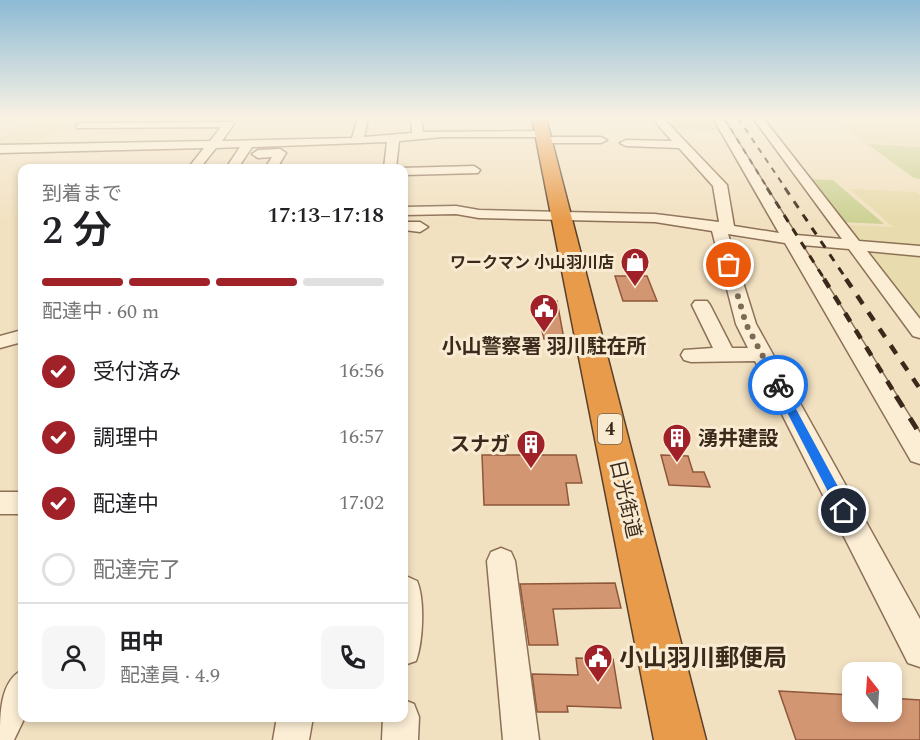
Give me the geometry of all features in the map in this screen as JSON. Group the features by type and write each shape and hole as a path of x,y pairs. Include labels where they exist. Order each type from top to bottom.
{"highway":[{"name":"日光街道","path":"547,153 680,740"}],"street":[{"path":"273,164 280,153 277,153"},
{"path":"691,153 720,185 722,227 746,324 920,651"},
{"path":"739,153 920,454"},
{"path":"784,153 920,332"},
{"path":"408,171 474,170"},
{"path":"408,211 456,210 479,214 647,218 722,227 791,239 920,251"},
{"path":"408,226 420,227"},
{"path":"701,305 726,355"},
{"path":"0,342 18,337"},
{"path":"692,355 762,354"},
{"path":"0,503 18,503"},
{"path":"501,561 521,740"},
{"path":"0,730 18,695"},
{"path":"291,740 294,722"},
{"path":"400,740 401,722"}],"shaded area":[{"path":"850,189 916,192 920,195 920,249 857,243 843,225 893,227"},
{"path":"860,251 920,256 920,326"}],"green space":[{"path":"879,153 920,153 920,179 914,178"},
{"path":"806,179 833,180 884,224 838,222"}],"building":[{"name":"ワークマン 小山羽川店","path":"615,276 647,276 657,301 623,301"},
{"path":"535,301 557,301 564,339 544,339"},
{"name":"スナガ","path":"482,455 576,455 582,483 566,483 569,505 484,505"},
{"name":"湧井建設","path":"661,455 688,456 693,472 704,472 710,487 669,485"},
{"path":"615,583 621,608 553,609 558,645 529,645 520,584"},
{"path":"576,658 613,659 621,708 567,706 568,712 537,712 532,674 578,675"},
{"path":"779,691 842,694 842,722 902,722 902,699 920,700 920,740 796,740"}],"railway":[{"path":"745,153 768,189"},
{"path":"761,153 786,189"},
{"path":"767,188 825,280"},
{"path":"785,188 847,280"},
{"path":"824,279 897,397"},
{"path":"846,279 920,389"},
{"path":"896,396 920,434"}],"way so far":[{"path":"729,265 746,324 778,385"}],"place":[{"name":"ワークマン 小山羽川店","path":"635,288"},
{"name":"小山警察署 羽川駐在所","path":"544,334"},
{"name":"湧井建設","path":"677,464"},
{"name":"スナガ","path":"531,470"},
{"name":"小山羽川郵便局","path":"598,684"}],"route":[{"path":"778,385 844,511"}]}
